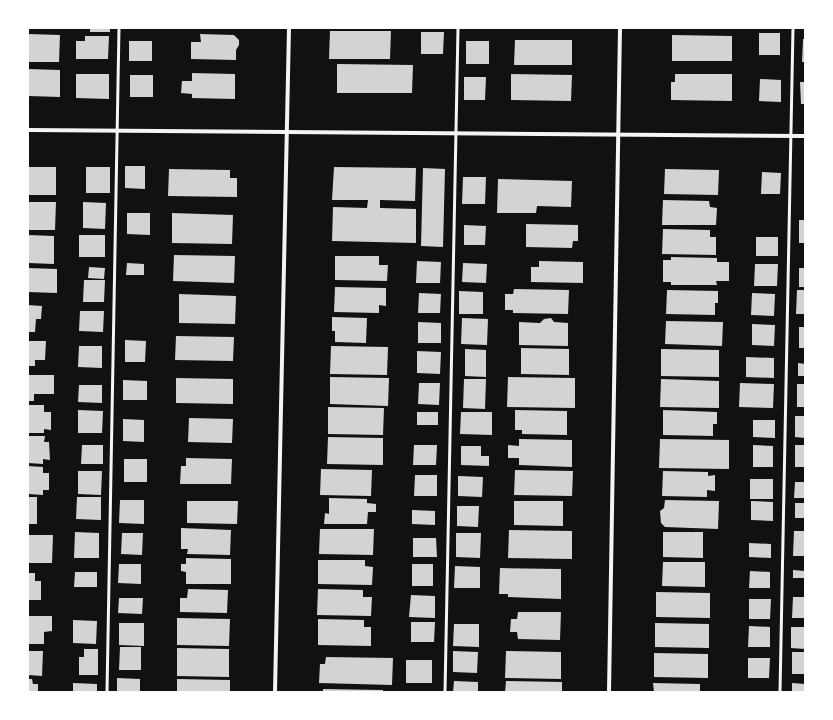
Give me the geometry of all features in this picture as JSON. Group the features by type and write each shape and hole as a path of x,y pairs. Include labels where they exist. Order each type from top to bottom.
{"street":[{"path":"275,692 289,28"},
{"path":"609,692 620,28"},
{"path":"28,130 805,136"}],"lane":[{"path":"107,692 119,28"},
{"path":"445,692 458,28"},
{"path":"780,692 793,28"}],"building":[{"path":"90,28 110,28 110,32 90,32"},
{"path":"330,31 391,31 390,59 329,59"},
{"path":"421,32 444,32 443,54 421,54"},
{"path":"759,33 780,33 780,55 759,55"},
{"path":"28,34 60,35 59,62 28,62"},
{"path":"200,34 234,35 239,40 239,45 236,50 236,60 191,59 191,42 201,42"},
{"path":"672,35 732,36 732,61 672,61"},
{"path":"85,36 109,36 108,59 76,59 76,41 85,41"},
{"path":"803,39 805,39 805,62 802,62"},
{"path":"515,40 572,40 572,65 514,65"},
{"path":"129,41 152,41 152,61 129,61"},
{"path":"466,41 489,41 489,64 466,64"},
{"path":"337,64 413,65 412,93 337,93"},
{"path":"28,69 60,70 60,97 28,96"},
{"path":"192,73 235,74 235,99 192,98 192,94 181,93 182,81 192,81"},
{"path":"76,74 109,74 109,99 76,98"},
{"path":"511,74 572,75 571,101 511,100"},
{"path":"675,74 732,74 732,101 671,100 671,82 675,82"},
{"path":"130,75 153,75 153,97 130,97"},
{"path":"464,77 486,77 485,100 464,100"},
{"path":"760,79 781,80 781,102 759,101"},
{"path":"800,82 805,82 805,104 801,104"},
{"path":"125,166 145,166 145,189 125,188"},
{"path":"28,167 56,167 56,195 28,195"},
{"path":"86,167 110,167 110,193 86,193"},
{"path":"334,167 416,168 415,201 380,200 380,208 416,209 416,243 332,241 333,207 367,208 368,200 332,200"},
{"path":"423,168 445,169 443,247 421,246"},
{"path":"169,169 230,170 230,178 237,178 237,197 168,196"},
{"path":"665,169 719,170 718,195 664,194"},
{"path":"762,172 781,173 780,194 761,194"},
{"path":"463,177 486,177 485,204 462,204"},
{"path":"498,179 572,181 571,207 537,206 536,213 497,213"},
{"path":"663,200 709,201 710,207 717,208 716,225 662,225"},
{"path":"28,202 56,202 55,230 28,230"},
{"path":"83,202 106,203 105,229 83,228"},
{"path":"127,213 150,213 150,235 127,234"},
{"path":"172,213 233,215 232,244 172,243"},
{"path":"799,220 805,220 805,243 799,243"},
{"path":"526,224 578,225 578,241 573,241 572,248 526,247"},
{"path":"464,225 486,226 485,245 464,245"},
{"path":"663,229 710,230 710,237 716,237 716,255 662,254"},
{"path":"28,235 54,236 54,264 28,263"},
{"path":"79,235 105,235 105,257 79,257"},
{"path":"756,237 778,237 778,256 756,256"},
{"path":"174,255 235,256 234,283 173,281"},
{"path":"335,256 379,256 379,265 388,265 387,281 335,280"},
{"path":"671,257 717,258 717,262 729,262 729,281 716,281 717,285 671,285 671,282 663,282 663,260 671,260"},
{"path":"417,261 441,262 440,283 416,283"},
{"path":"539,261 583,262 583,283 531,282 531,267 539,267"},
{"path":"127,263 144,264 144,275 126,275"},
{"path":"463,263 487,264 486,283 462,282"},
{"path":"755,264 778,264 777,286 754,286"},
{"path":"89,267 105,268 104,279 88,278"},
{"path":"28,268 57,269 57,293 28,292"},
{"path":"799,268 805,268 805,287 799,287"},
{"path":"84,280 105,280 104,302 83,302"},
{"path":"335,287 386,288 386,306 379,305 379,313 334,312"},
{"path":"514,289 569,290 568,314 513,313 513,310 505,310 505,294 513,294"},
{"path":"667,290 718,291 718,303 715,303 715,315 666,314"},
{"path":"797,290 805,290 805,314 796,314"},
{"path":"459,291 483,292 483,314 459,314"},
{"path":"419,293 441,294 440,313 418,313"},
{"path":"752,293 775,294 774,316 751,315"},
{"path":"179,294 236,296 235,324 179,323"},
{"path":"28,305 42,306 41,319 36,319 35,332 28,332"},
{"path":"80,311 104,311 103,332 79,331"},
{"path":"332,317 367,318 366,343 335,342 335,331 332,331"},
{"path":"462,318 488,319 487,345 461,344"},
{"path":"551,318 554,322 568,323 568,346 519,345 519,322 540,323 544,319"},
{"path":"666,321 723,322 722,346 665,344"},
{"path":"418,322 441,323 441,343 418,343"},
{"path":"752,324 775,325 774,346 752,345"},
{"path":"799,327 805,327 805,348 799,348"},
{"path":"176,336 234,337 233,361 175,360"},
{"path":"125,340 146,341 145,362 125,362"},
{"path":"28,341 46,341 45,360 35,360 35,366 28,366"},
{"path":"79,346 102,346 102,368 78,367"},
{"path":"331,346 388,347 387,375 330,374"},
{"path":"521,348 569,349 569,375 521,374"},
{"path":"465,349 486,350 486,377 465,376"},
{"path":"661,349 719,350 719,377 661,376"},
{"path":"417,351 441,352 440,374 417,373"},
{"path":"746,357 774,358 774,378 746,377"},
{"path":"798,363 805,364 805,376 798,376"},
{"path":"28,375 54,375 54,394 34,394 34,401 28,401"},
{"path":"330,377 389,378 388,406 330,404"},
{"path":"508,377 575,378 575,408 507,407"},
{"path":"176,378 233,379 233,404 176,403"},
{"path":"464,379 486,379 485,409 463,408"},
{"path":"661,379 719,381 719,408 660,407"},
{"path":"123,380 147,381 147,400 123,400"},
{"path":"419,383 440,383 439,405 418,404"},
{"path":"740,383 774,384 773,408 739,407"},
{"path":"797,384 805,384 805,407 797,407"},
{"path":"79,385 102,385 102,403 78,402"},
{"path":"28,405 44,405 44,412 51,412 51,430 44,429 44,433 28,433"},
{"path":"328,407 384,408 383,435 328,434"},
{"path":"78,410 103,411 102,433 78,433"},
{"path":"515,410 567,411 567,435 522,434 522,430 515,430"},
{"path":"663,410 717,412 717,424 713,424 713,436 663,435"},
{"path":"417,412 438,412 438,425 417,425"},
{"path":"461,412 492,412 492,435 460,434"},
{"path":"795,416 805,416 805,438 795,437"},
{"path":"189,418 233,419 232,443 188,442"},
{"path":"123,419 144,420 144,442 123,441"},
{"path":"753,420 775,420 775,438 753,437"},
{"path":"28,436 45,436 44,442 49,442 50,460 43,459 43,464 28,463"},
{"path":"328,437 383,438 383,465 327,464"},
{"path":"519,439 572,440 572,467 519,465 519,458 508,458 508,445 519,446"},
{"path":"660,439 729,440 729,469 659,468"},
{"path":"82,445 103,445 103,464 81,464"},
{"path":"414,445 437,445 436,465 413,465"},
{"path":"753,445 773,446 773,467 753,467"},
{"path":"795,445 805,445 805,467 795,467"},
{"path":"461,446 481,446 481,456 489,456 489,466 461,465"},
{"path":"186,458 232,459 231,484 180,484 181,466 186,466"},
{"path":"124,459 147,459 147,482 124,482"},
{"path":"28,466 43,467 43,473 49,473 49,490 43,490 43,495 28,494"},
{"path":"321,469 372,470 371,496 320,495"},
{"path":"515,470 573,471 572,496 514,495"},
{"path":"78,471 102,471 101,495 78,494"},
{"path":"663,471 708,472 708,476 715,475 715,491 707,490 707,497 662,496"},
{"path":"415,475 437,475 437,496 414,496"},
{"path":"458,476 483,477 482,497 458,496"},
{"path":"750,479 773,479 773,499 750,499"},
{"path":"795,482 805,482 805,498 794,498"},
{"path":"28,497 37,497 37,524 28,524"},
{"path":"77,497 101,497 101,520 76,519"},
{"path":"329,498 367,499 367,503 376,504 376,512 368,512 367,524 324,524 325,513 329,514"},
{"path":"120,500 144,500 144,524 119,523"},
{"path":"665,500 719,501 718,529 665,527 661,523 660,511 664,508"},
{"path":"187,501 238,501 237,524 187,523"},
{"path":"514,501 563,501 563,526 514,525"},
{"path":"751,501 773,502 773,521 751,520"},
{"path":"795,503 805,503 805,518 795,518"},
{"path":"457,506 479,506 478,527 457,526"},
{"path":"412,510 435,511 435,525 412,524"},
{"path":"181,528 231,530 230,555 187,554 188,549 181,549"},
{"path":"320,529 374,529 373,555 319,554"},
{"path":"509,530 572,531 572,559 508,558"},
{"path":"794,531 805,531 805,556 793,556"},
{"path":"75,532 99,533 99,558 74,558"},
{"path":"663,532 703,532 703,558 663,557"},
{"path":"122,533 143,533 142,555 121,554"},
{"path":"456,533 481,533 480,558 456,557"},
{"path":"28,535 53,535 52,563 28,563"},
{"path":"413,538 436,538 437,557 413,557"},
{"path":"749,543 771,544 771,558 749,557"},
{"path":"186,558 231,559 231,584 186,584 186,572 181,571 181,564 186,564"},
{"path":"318,560 365,560 365,566 373,567 372,585 318,584"},
{"path":"663,562 705,562 705,587 662,586"},
{"path":"119,564 141,564 141,584 118,583"},
{"path":"412,564 433,564 433,586 412,586"},
{"path":"455,566 480,567 480,588 454,588"},
{"path":"500,568 561,569 561,599 508,597 508,594 499,594"},
{"path":"793,570 805,571 805,578 793,578"},
{"path":"750,571 770,572 770,588 749,588"},
{"path":"75,572 97,572 97,587 74,587"},
{"path":"28,573 35,573 35,581 41,581 41,600 28,600"},
{"path":"188,589 228,590 227,613 180,612 180,598 187,598"},
{"path":"318,589 363,590 363,597 372,597 371,616 317,615"},
{"path":"656,592 710,593 710,618 656,617"},
{"path":"411,595 435,596 435,618 409,617"},
{"path":"793,597 805,597 805,618 792,618"},
{"path":"119,598 143,598 142,614 118,613"},
{"path":"749,599 771,599 770,619 749,619"},
{"path":"518,612 561,612 560,640 518,639 517,632 510,632 511,619 517,619"},
{"path":"28,616 52,616 52,631 44,632 44,644 28,644"},
{"path":"177,618 230,619 229,646 177,645"},
{"path":"318,619 364,620 364,627 371,627 371,646 318,645"},
{"path":"73,620 97,621 96,644 73,643"},
{"path":"411,622 435,622 434,642 411,642"},
{"path":"119,623 144,623 144,646 119,645"},
{"path":"655,623 709,624 709,648 655,647"},
{"path":"454,624 479,624 479,647 453,646"},
{"path":"749,626 770,627 770,647 748,647"},
{"path":"791,627 805,627 805,649 791,648"},
{"path":"120,647 141,647 141,670 119,670"},
{"path":"177,648 229,649 229,677 177,676"},
{"path":"84,649 98,649 98,675 79,675 79,657 84,657"},
{"path":"28,651 43,651 42,676 28,675"},
{"path":"453,651 478,652 477,673 453,672"},
{"path":"506,651 561,652 561,679 505,678"},
{"path":"792,652 805,652 805,674 792,674"},
{"path":"654,653 708,654 708,678 654,677"},
{"path":"326,657 393,658 392,685 319,683 320,664 325,664"},
{"path":"748,658 770,658 769,678 748,678"},
{"path":"406,660 432,660 432,683 406,683"},
{"path":"117,678 140,679 140,692 117,692"},
{"path":"28,679 32,679 33,684 38,684 38,692 28,692"},
{"path":"177,679 230,680 230,692 177,692"},
{"path":"454,681 478,682 478,692 453,692"},
{"path":"506,681 562,682 562,692 505,692"},
{"path":"73,683 97,684 97,692 73,692"},
{"path":"653,683 700,684 700,692 654,692"},
{"path":"792,683 805,684 805,692 792,692"},
{"path":"323,689 383,690 383,692 323,692"}]}
